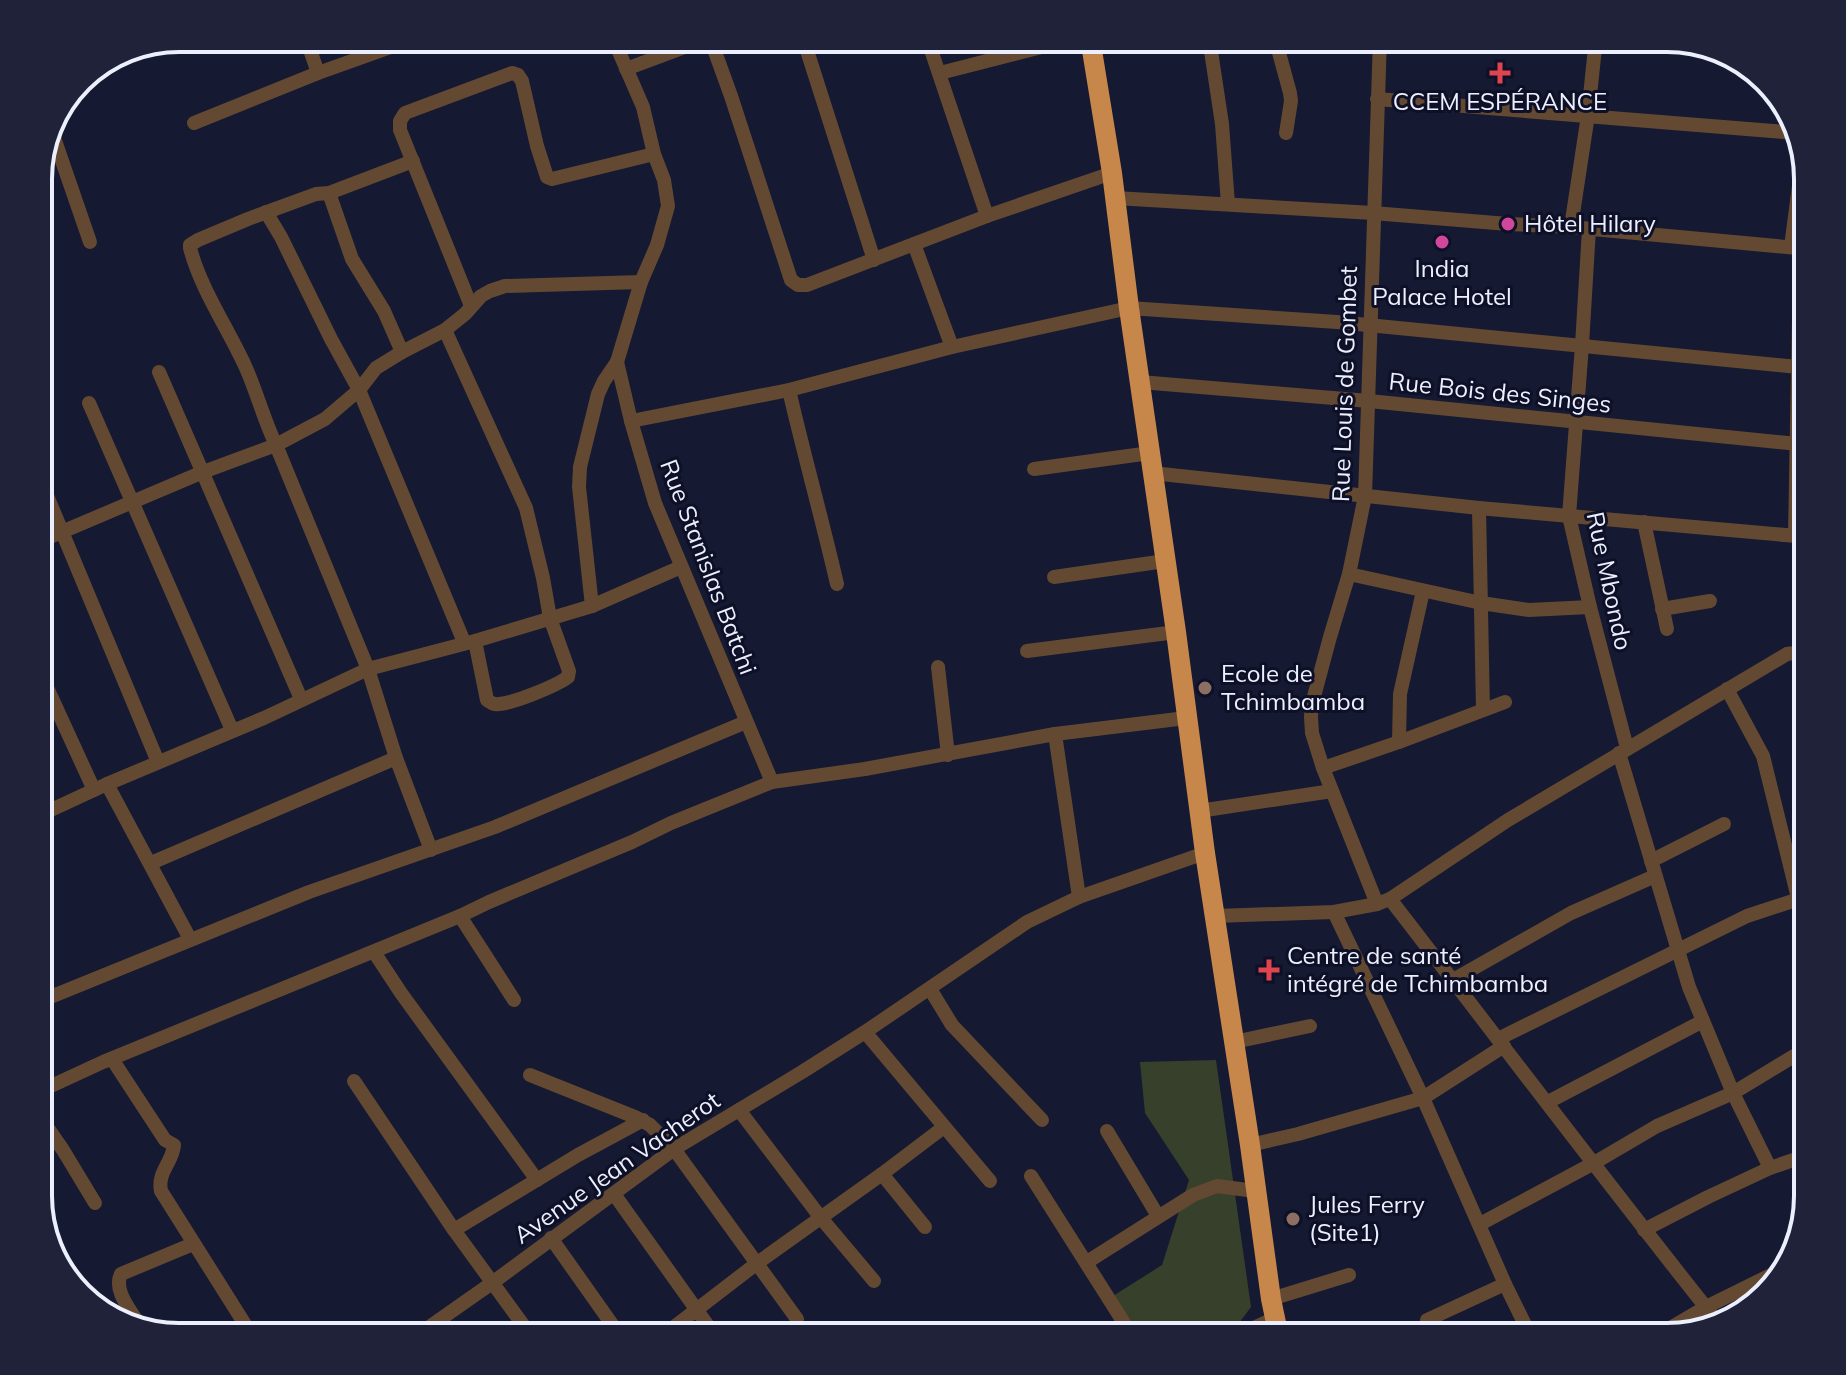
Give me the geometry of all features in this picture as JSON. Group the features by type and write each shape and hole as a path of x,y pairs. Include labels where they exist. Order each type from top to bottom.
{"highway":[{"path":"1092,52 1112,173 1205,853 1275,1318"}],"street":[{"path":"311,52 318,73"},
{"path":"194,123 377,52"},
{"path":"592,606 579,475 598,394 617,362 668,206 664,180 654,154 643,107 619,52"},
{"path":"626,69 672,52"},
{"path":"714,52 791,280 798,285 807,285 987,216 1112,173"},
{"path":"807,52 874,260"},
{"path":"932,52 987,216"},
{"path":"940,73 1022,52"},
{"path":"1211,52 1222,124 1228,204"},
{"path":"1279,52 1291,101 1286,133"},
{"name":"Rue Louis de Gombet","path":"1379,52 1365,496 1349,574 1312,704 1312,733 1332,791 1383,902 1453,980 1712,1314"},
{"path":"1571,227 1595,52"},
{"path":"471,306 400,130 400,121 405,113 512,73 522,81 547,177 552,179 654,154"},
{"path":"1377,99 1784,132"},
{"path":"56,147 90,242"},
{"path":"413,161 329,193 316,194 266,212 198,240 190,248 198,274 247,371 267,427 368,669 396,758 431,850"},
{"path":"329,193 352,259 384,311 402,352"},
{"path":"1115,198 1571,227 1794,247"},
{"path":"266,212 359,390 469,642 487,700 500,704 563,681 569,671 550,618 526,508 445,330"},
{"name":"Rue Mbondo","path":"1589,229 1569,516 1623,750 1677,949 1733,1093 1770,1168"},
{"path":"914,244 952,347"},
{"path":"52,536 203,472 276,445 325,419 359,390 376,368 445,330 481,296 505,286 641,282"},
{"path":"631,421 789,390 952,347 1129,308 1370,325 1794,367"},
{"name":"Rue Stanislas Batchi","path":"617,362 651,492 772,782"},
{"path":"159,372 301,699"},
{"name":"Rue Bois des Singes","path":"1140,382 1794,443"},
{"path":"789,390 837,584"},
{"path":"89,403 232,730"},
{"path":"1034,469 1151,463 1365,496 1794,535"},
{"path":"52,506 158,762"},
{"path":"1479,508 1483,710"},
{"path":"1644,522 1667,629"},
{"path":"1054,577 1165,561"},
{"path":"52,809 264,718 368,669 592,606 681,567"},
{"path":"1349,574 1481,603 1529,610 1590,607"},
{"path":"1399,742 1400,694 1423,591"},
{"path":"1662,609 1710,601"},
{"path":"1027,651 1176,632"},
{"path":"1215,916 1334,912 1383,902 1623,750 1794,653"},
{"path":"938,667 948,755"},
{"path":"1727,689 1763,756 1794,865"},
{"path":"52,695 100,787 151,863 190,939"},
{"path":"1323,768 1505,702"},
{"path":"52,1086 772,782 948,755 1055,734 1186,718"},
{"path":"52,997 309,892 495,827 746,722"},
{"path":"1055,734 1079,897 1205,853"},
{"path":"151,863 396,758"},
{"path":"1199,811 1332,791"},
{"path":"1453,980 1653,869 1724,824"},
{"name":"Avenue Jean Vacherot","path":"443,1323 551,1238 674,1149 865,1032 1027,922 1079,897"},
{"path":"1250,1145 1423,1098 1501,1043 1677,949 1758,911 1794,900"},
{"path":"1334,912 1423,1098 1524,1323"},
{"path":"460,916 514,1000"},
{"path":"374,952 537,1180"},
{"path":"930,989 952,1025 1042,1120"},
{"path":"1548,1102 1703,1021"},
{"path":"1234,1042 1310,1026"},
{"path":"865,1032 990,1181"},
{"path":"1480,1224 1657,1126 1733,1093 1794,1056"},
{"path":"112,1059 165,1140 174,1145 159,1183 161,1191 244,1323"},
{"path":"530,1075 643,1120 674,1149 797,1319"},
{"path":"354,1081 454,1230 522,1323"},
{"path":"739,1110 821,1218 874,1281"},
{"path":"454,1230 578,1155 643,1120"},
{"path":"680,1323 944,1127"},
{"path":"1107,1131 1158,1216"},
{"path":"52,1134 95,1203"},
{"path":"1644,1230 1708,1197 1794,1160"},
{"path":"882,1174 925,1227"},
{"path":"1031,1176 1124,1323"},
{"path":"1087,1262 1193,1195 1217,1186 1255,1191"},
{"path":"614,1194 706,1323"},
{"path":"551,1238 611,1323"},
{"path":"133,1314 119,1288 121,1274 193,1244"},
{"path":"1275,1318 1349,1275"},
{"path":"1680,1322 1763,1279"},
{"path":"1427,1320 1505,1284"}],"green space":[{"path":"1216,1060 1251,1307 1239,1323 1133,1323 1113,1296 1162,1265 1189,1180 1145,1113 1140,1062"}],"place":[{"name":"CCEM ESPÉRANCE","path":"1500,73"},
{"name":"Hôtel Hilary","path":"1508,224"},
{"name":"India Palace Hotel","path":"1442,242"},
{"name":"Ecole de Tchimbamba","path":"1205,688"},
{"name":"Centre de santé intégré de Tchimbamba","path":"1269,970"},
{"name":"Jules Ferry (Site1)","path":"1293,1219"}]}
